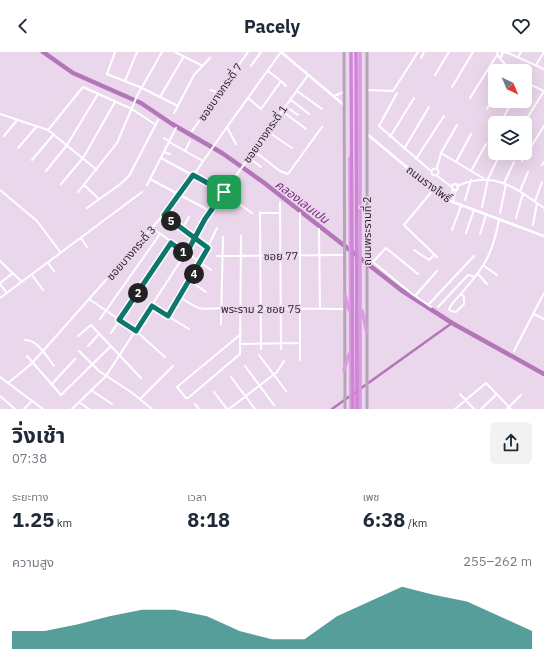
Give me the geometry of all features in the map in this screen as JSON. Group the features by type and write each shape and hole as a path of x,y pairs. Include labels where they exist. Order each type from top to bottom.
{"highway":[{"name":"ถนนพระรามที่ 2","path":"351,52 350,348 352,409"},
{"path":"351,52 352,409"},
{"path":"356,52 359,409"},
{"name":"ถนนพระรามที่ 2","path":"359,409 361,254 360,52"},
{"path":"360,274 363,314 367,332"},
{"path":"345,295 350,315"},
{"path":"344,370 350,348"}],"main road":[{"name":"ถนนพระรามที่ 2","path":"344,52 345,407"},
{"name":"ถนนพระรามที่ 2","path":"367,52 367,409"}],"street":[{"path":"115,52 107,73 178,106"},
{"path":"125,81 137,52"},
{"path":"78,192 117,143 135,101 162,52"},
{"path":"175,52 203,66"},
{"name":"ซอยบางกระดี่ 7","path":"192,132 248,52"},
{"path":"252,66 261,52"},
{"path":"281,52 344,105"},
{"name":"ซอยบางกระดี่ 3","path":"8,383 43,351 164,215 281,52"},
{"path":"367,90 393,91 418,52"},
{"path":"421,58 424,52"},
{"path":"435,75 449,52"},
{"path":"452,87 474,52"},
{"path":"497,54 502,56 502,52 506,52 544,69"},
{"path":"518,57 521,52"},
{"path":"536,65 544,52"},
{"path":"497,54 505,64"},
{"path":"470,98 497,54"},
{"path":"160,97 184,56"},
{"path":"174,113 194,75 210,58"},
{"path":"268,71 286,86"},
{"name":"ซอยบางกระดี่ 1","path":"72,409 106,376 186,254 210,211 308,75"},
{"path":"248,98 260,110 280,81"},
{"path":"528,116 544,91 532,85"},
{"path":"48,130 81,87 132,109 156,125"},
{"path":"211,90 219,93"},
{"path":"296,91 322,109"},
{"path":"334,96 344,92"},
{"path":"397,93 379,125 390,137 431,170 433,175 436,175 454,189"},
{"path":"46,172 67,145 98,94"},
{"path":"390,137 414,98"},
{"path":"290,99 309,114"},
{"path":"61,184 83,158 115,102"},
{"path":"285,106 298,115"},
{"path":"404,149 429,107"},
{"path":"282,111 306,129"},
{"path":"0,114 48,130 97,170"},
{"path":"416,159 444,116"},
{"path":"4,136 17,120"},
{"path":"87,208 129,176 158,120"},
{"path":"436,175 438,172 437,168 441,153 457,125"},
{"path":"18,148 37,126"},
{"path":"227,126 236,144"},
{"path":"522,161 544,126"},
{"path":"253,150 280,171 288,174 322,127"},
{"path":"147,185 176,128"},
{"path":"267,130 292,148"},
{"path":"32,160 54,134"},
{"name":"ถนนรางโพธิ์","path":"367,134 433,190 451,202 544,236"},
{"path":"456,162 471,134"},
{"path":"164,138 203,161"},
{"path":"185,151 190,141"},
{"path":"471,171 486,144"},
{"path":"164,152 170,154"},
{"path":"441,153 484,178 505,184 521,192 544,208"},
{"path":"248,157 261,167"},
{"path":"161,158 224,192 252,213"},
{"path":"482,207 488,179 497,160"},
{"path":"500,213 505,184 514,162"},
{"path":"431,170 437,168"},
{"path":"516,218 521,192 528,172"},
{"path":"451,202 454,185 457,186 471,180 484,178"},
{"path":"150,179 210,211"},
{"path":"466,200 471,180"},
{"path":"533,225 536,202 542,182"},
{"path":"84,185 99,200"},
{"path":"454,189 457,186"},
{"path":"0,190 37,222 61,253"},
{"path":"414,250 429,260 435,256 404,225 433,190"},
{"path":"0,298 142,192"},
{"path":"280,202 280,348"},
{"path":"452,230 461,206"},
{"path":"466,233 474,210"},
{"path":"261,349 260,213 280,213"},
{"path":"300,213 300,360"},
{"path":"164,215 194,239 208,248"},
{"path":"480,234 486,215"},
{"path":"182,229 189,217"},
{"path":"461,294 464,297 464,304 456,312 451,311 450,309 452,304 484,266 493,244 499,219"},
{"path":"152,228 210,270"},
{"path":"168,316 190,281 217,228"},
{"path":"319,229 320,309"},
{"path":"100,319 160,234"},
{"path":"241,236 242,308 241,344 240,355 188,398 177,388 241,334"},
{"path":"221,324 223,237"},
{"path":"81,238 87,247"},
{"path":"111,333 171,243"},
{"path":"372,262 386,248 418,274"},
{"name":"ซอย 77","path":"217,256 344,255"},
{"path":"428,305 474,256"},
{"path":"367,258 431,307"},
{"path":"0,261 22,282"},
{"path":"48,263 54,271"},
{"path":"484,266 497,275"},
{"path":"415,296 437,271"},
{"path":"7,292 0,283 13,273"},
{"path":"478,274 487,284"},
{"path":"32,275 43,290"},
{"path":"438,307 468,275 475,277"},
{"path":"190,281 206,292"},
{"path":"514,350 544,293"},
{"name":"พระราม 2 ซอย 75","path":"180,297 198,309 345,309"},
{"path":"89,300 136,331 165,357"},
{"path":"152,306 189,329"},
{"path":"534,314 544,319"},
{"path":"78,336 91,325 141,378"},
{"path":"88,346 99,334"},
{"path":"25,340 30,340 43,351 54,366"},
{"path":"241,344 300,343"},
{"path":"28,356 51,385 60,394 63,394 111,346"},
{"path":"79,351 106,376 152,409"},
{"path":"259,355 286,391"},
{"path":"51,385 75,359"},
{"path":"214,392 228,409 273,375 281,368 284,361"},
{"path":"140,399 173,366"},
{"path":"245,366 274,405"},
{"path":"0,377 43,409"},
{"path":"231,378 255,409"},
{"path":"456,409 486,383 510,408"},
{"path":"91,390 112,404"},
{"path":"460,394 474,409"},
{"path":"481,409 497,394"},
{"path":"507,409 510,408 521,395"},
{"path":"0,396 15,409"},
{"path":"24,409 32,401"},
{"path":"79,402 89,409"},
{"path":"195,404 199,409"}],"waterway":[{"name":"คลองเลนเปน","path":"43,52 73,73 141,103 172,124 222,153 263,182 401,290 452,323 544,374"},
{"path":"332,409 452,323"}],"route":[{"path":"224,192 193,175 164,215 194,239 208,248 168,316 152,306 136,331 119,320 171,243 186,254 194,239 205,219 224,192"}]}
